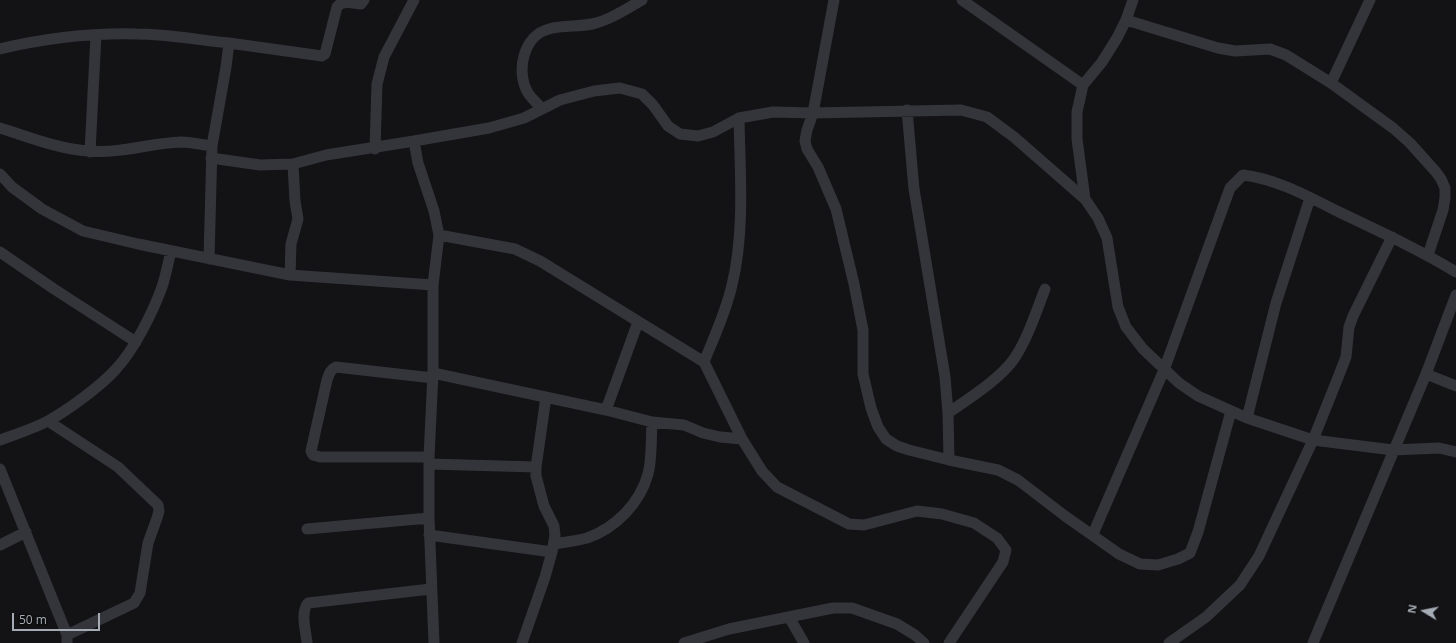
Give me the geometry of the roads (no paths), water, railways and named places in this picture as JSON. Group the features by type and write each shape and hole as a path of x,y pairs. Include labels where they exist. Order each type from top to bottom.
{"street":[{"path":"0,49 25,43 96,35 150,34 322,56 325,54 337,7 340,3 344,1 361,4 364,0"},
{"path":"375,149 377,84 384,57 414,0"},
{"path":"542,109 528,93 524,82 524,55 529,43 536,35 549,29 592,24 616,15 642,0"},
{"path":"834,0 813,113 805,141 807,149 818,167 836,209 854,284 863,330 864,374 871,408 878,427 886,439 897,446 949,460 998,470 1018,480 1065,516 1093,534 1119,554 1140,564 1158,564 1178,559 1190,553 1198,532 1231,411"},
{"path":"962,0 1083,85"},
{"path":"1086,199 1077,139 1077,112 1083,85 1102,62 1117,38 1126,20 1133,0"},
{"path":"1331,83 1370,0"},
{"path":"1126,20 1218,48 1235,51 1270,49 1286,55 1331,83 1393,128 1410,143 1441,179 1444,188 1445,198 1443,210 1428,255"},
{"path":"90,152 96,35"},
{"path":"209,259 212,146 229,43"},
{"path":"211,158 260,165 293,164 326,155 375,149 489,128 524,118 560,100 594,91 620,88 642,94 653,105 668,126 680,134 698,136 713,132 738,118 773,112 813,113 961,110 987,117 1014,137 1086,199 1098,218 1107,238 1118,307 1126,327 1143,349 1179,383 1198,396 1247,418 1313,440 1393,450 1439,448 1456,452"},
{"path":"907,110 914,189 944,377 948,413 949,460"},
{"path":"704,362 727,303 733,283 738,246 740,210 738,118"},
{"path":"0,128 55,146 90,152 124,151 182,142 212,146"},
{"path":"414,141 418,163 434,211 439,235 433,285 433,376 429,461 429,535 434,643"},
{"path":"290,275 291,244 298,219 295,201 293,164"},
{"path":"0,174 12,187 42,209 83,231 171,251 290,275 433,285"},
{"path":"1093,534 1164,370 1230,188 1243,175 1257,176 1270,180 1310,198 1428,255 1456,272"},
{"path":"1247,418 1276,303 1310,198"},
{"path":"439,235 515,249 540,261 704,362 742,439 762,471 777,487 849,524 864,526 917,511 942,514 974,523 997,538 1006,550 1003,562 949,643"},
{"path":"1169,643 1206,617 1240,585 1259,556 1313,440 1346,357 1349,327 1353,316 1392,237"},
{"path":"0,440 48,421 102,382 116,369 136,342 153,308 162,286 171,251"},
{"path":"0,252 136,342"},
{"path":"948,413 997,376 1013,360 1022,344 1045,289"},
{"path":"1313,643 1426,374 1456,295"},
{"path":"606,410 638,322"},
{"path":"536,467 320,457 313,455 310,451 329,373 336,367 433,376 546,397 652,422 684,424 703,433 720,437 742,439"},
{"path":"1426,374 1456,386"},
{"path":"522,643 553,548 555,535 554,526 544,506 536,476 546,397"},
{"path":"0,469 67,639 134,603 140,593 148,543 159,511 158,505 118,467 48,421"},
{"path":"429,535 553,548 600,532 616,522 631,509 641,492 648,472 652,422"},
{"path":"307,529 429,518"},
{"path":"0,545 26,532"},
{"path":"307,643 304,613 308,603 431,589"},
{"path":"684,643 729,629 833,608 852,608 897,624 924,643"},
{"path":"789,617 804,643"}]}
